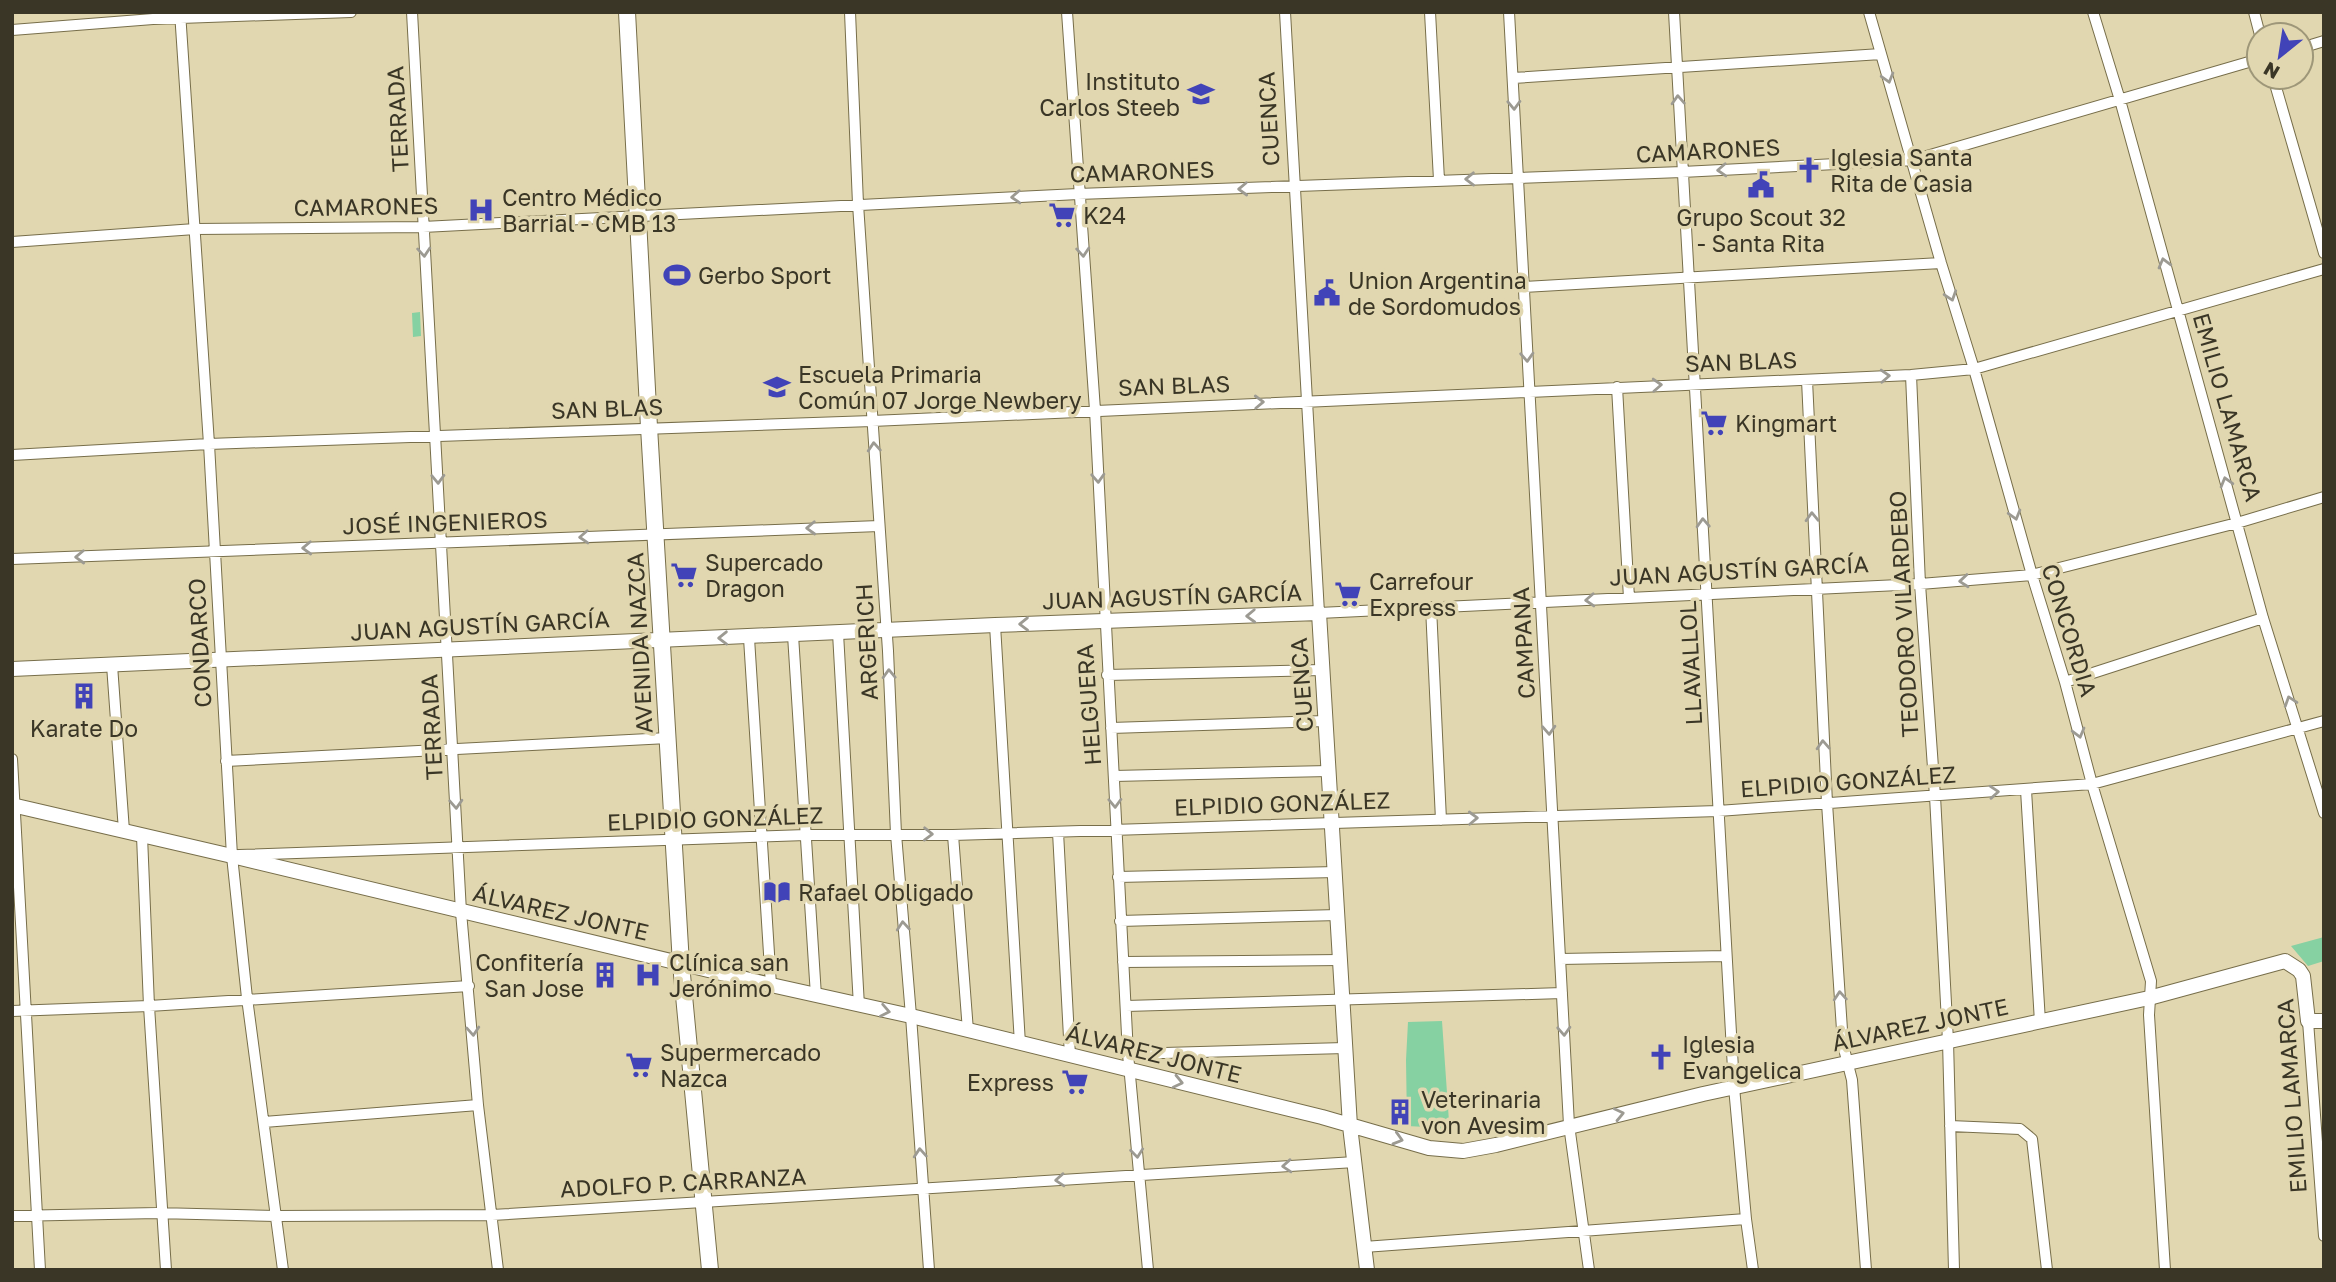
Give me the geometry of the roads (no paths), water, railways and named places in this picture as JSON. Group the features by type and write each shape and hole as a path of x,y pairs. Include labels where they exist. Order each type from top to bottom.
{"main road":[{"name":"AVENIDA NAZCA","path":"627,12 681,964 710,1270"}],"street":[{"path":"12,30 180,15 351,12"},
{"name":"TERRADA","path":"412,12 461,912 478,1105 498,1270"},
{"name":"ARGERICH","path":"849,12 858,204 887,631 896,834 929,1270"},
{"name":"HELGUERA","path":"1068,12 1094,410 1129,1071 1148,1270"},
{"name":"CUENCA","path":"1285,12 1350,1126 1367,1270"},
{"path":"1430,12 1439,180"},
{"name":"CAMPANA","path":"1509,12 1569,1125 1589,1270"},
{"name":"LLAVALLOL","path":"1674,12 1734,1087 1753,1270"},
{"name":"CONCORDIA","path":"1869,12 2151,981 2149,998 2165,1270"},
{"name":"EMILIO LAMARCA","path":"2093,12 2120,100 2263,618 2324,813"},
{"name":"CONDARCO","path":"180,15 209,444 232,856 247,998 283,1270"},
{"path":"1513,78 1881,54"},
{"name":"CAMARONES","path":"12,242 195,229 423,227 1078,194 1294,188 1913,160 2245,64"},
{"path":"2277,91 2324,253"},
{"path":"1523,287 1941,263"},
{"name":"SAN BLAS","path":"12,455 209,444 872,421 1911,375 1974,369 2324,269"},
{"name":"TEODORO VILARDEBO","path":"1911,375 1920,584 1948,1041 1954,1270"},
{"path":"1807,380 1826,803 1843,1045 1852,1080 1866,1270"},
{"path":"1617,387 1629,598"},
{"name":"JUAN AGUSTÍN GARCÍA","path":"12,669 661,639 750,638 995,625 1319,613 1920,584 2032,575 2237,523 2324,497"},
{"name":"JOSÉ INGENIEROS","path":"12,559 879,526"},
{"path":"1431,607 1441,820"},
{"path":"2065,682 2263,618"},
{"path":"995,625 1020,1044"},
{"path":"838,633 859,1006"},
{"path":"793,635 816,996"},
{"path":"750,638 771,985"},
{"path":"112,665 124,831"},
{"path":"1107,675 1322,670"},
{"name":"ELPIDIO GONZÁLEZ","path":"232,856 249,853 458,845 674,841 806,835 953,835 1718,811 2092,785 2324,720"},
{"path":"1111,728 1326,721"},
{"path":"226,761 668,738"},
{"path":"12,759 40,1270"},
{"path":"1114,776 1329,771"},
{"path":"2026,790 2040,1021"},
{"name":"ÁLVAREZ JONTE","path":"14,806 816,996 911,1016 1322,1116 1425,1147 1451,1151 1496,1145 1569,1125 1734,1087 2149,998 2285,961"},
{"path":"1058,832 1070,1056"},
{"path":"953,835 968,1031"},
{"path":"142,836 149,1006 166,1270"},
{"path":"1118,877 1336,872"},
{"path":"1120,921 1338,915"},
{"path":"1560,959 1726,956"},
{"path":"1123,962 1340,960"},
{"name":"EMILIO LAMARCA","path":"2285,961 2300,970 2303,976 2324,1236"},
{"path":"12,1011 149,1006 469,986"},
{"path":"1126,1006 1562,993"},
{"path":"2308,1021 2324,1021"},
{"path":"1128,1054 1345,1048"},
{"path":"264,1122 478,1105"},
{"path":"1951,1126 2020,1129 2032,1139 2047,1270"},
{"name":"ADOLFO P. CARRANZA","path":"12,1216 163,1213 276,1216 492,1215 1355,1162"},
{"path":"1364,1247 1746,1219"}],"place":[{"name":"Instituto Carlos Steeb","path":"1201,94"},
{"name":"Iglesia Santa Rita de Casia","path":"1809,170"},
{"name":"Grupo Scout 32 - Santa Rita","path":"1761,185"},
{"name":"Centro Médico Barrial - CMB 13","path":"481,210"},
{"name":"K24","path":"1062,215"},
{"name":"Gerbo Sport","path":"677,275"},
{"name":"Union Argentina de Sordomudos","path":"1327,293"},
{"name":"Escuela Primaria Común 07 Jorge Newbery","path":"777,387"},
{"name":"Kingmart","path":"1714,423"},
{"name":"Supercado Dragon","path":"684,575"},
{"name":"Carrefour Express","path":"1348,594"},
{"name":"Karate Do","path":"84,696"},
{"name":"Rafael Obligado","path":"777,892"},
{"name":"Confitería San Jose","path":"605,975"},
{"name":"Clínica san Jerónimo","path":"648,975"},
{"name":"Iglesia Evangelica","path":"1661,1057"},
{"name":"Supermercado Nazca","path":"639,1065"},
{"name":"Express","path":"1075,1082"},
{"name":"Veterinaria von Avesim","path":"1400,1112"}]}
